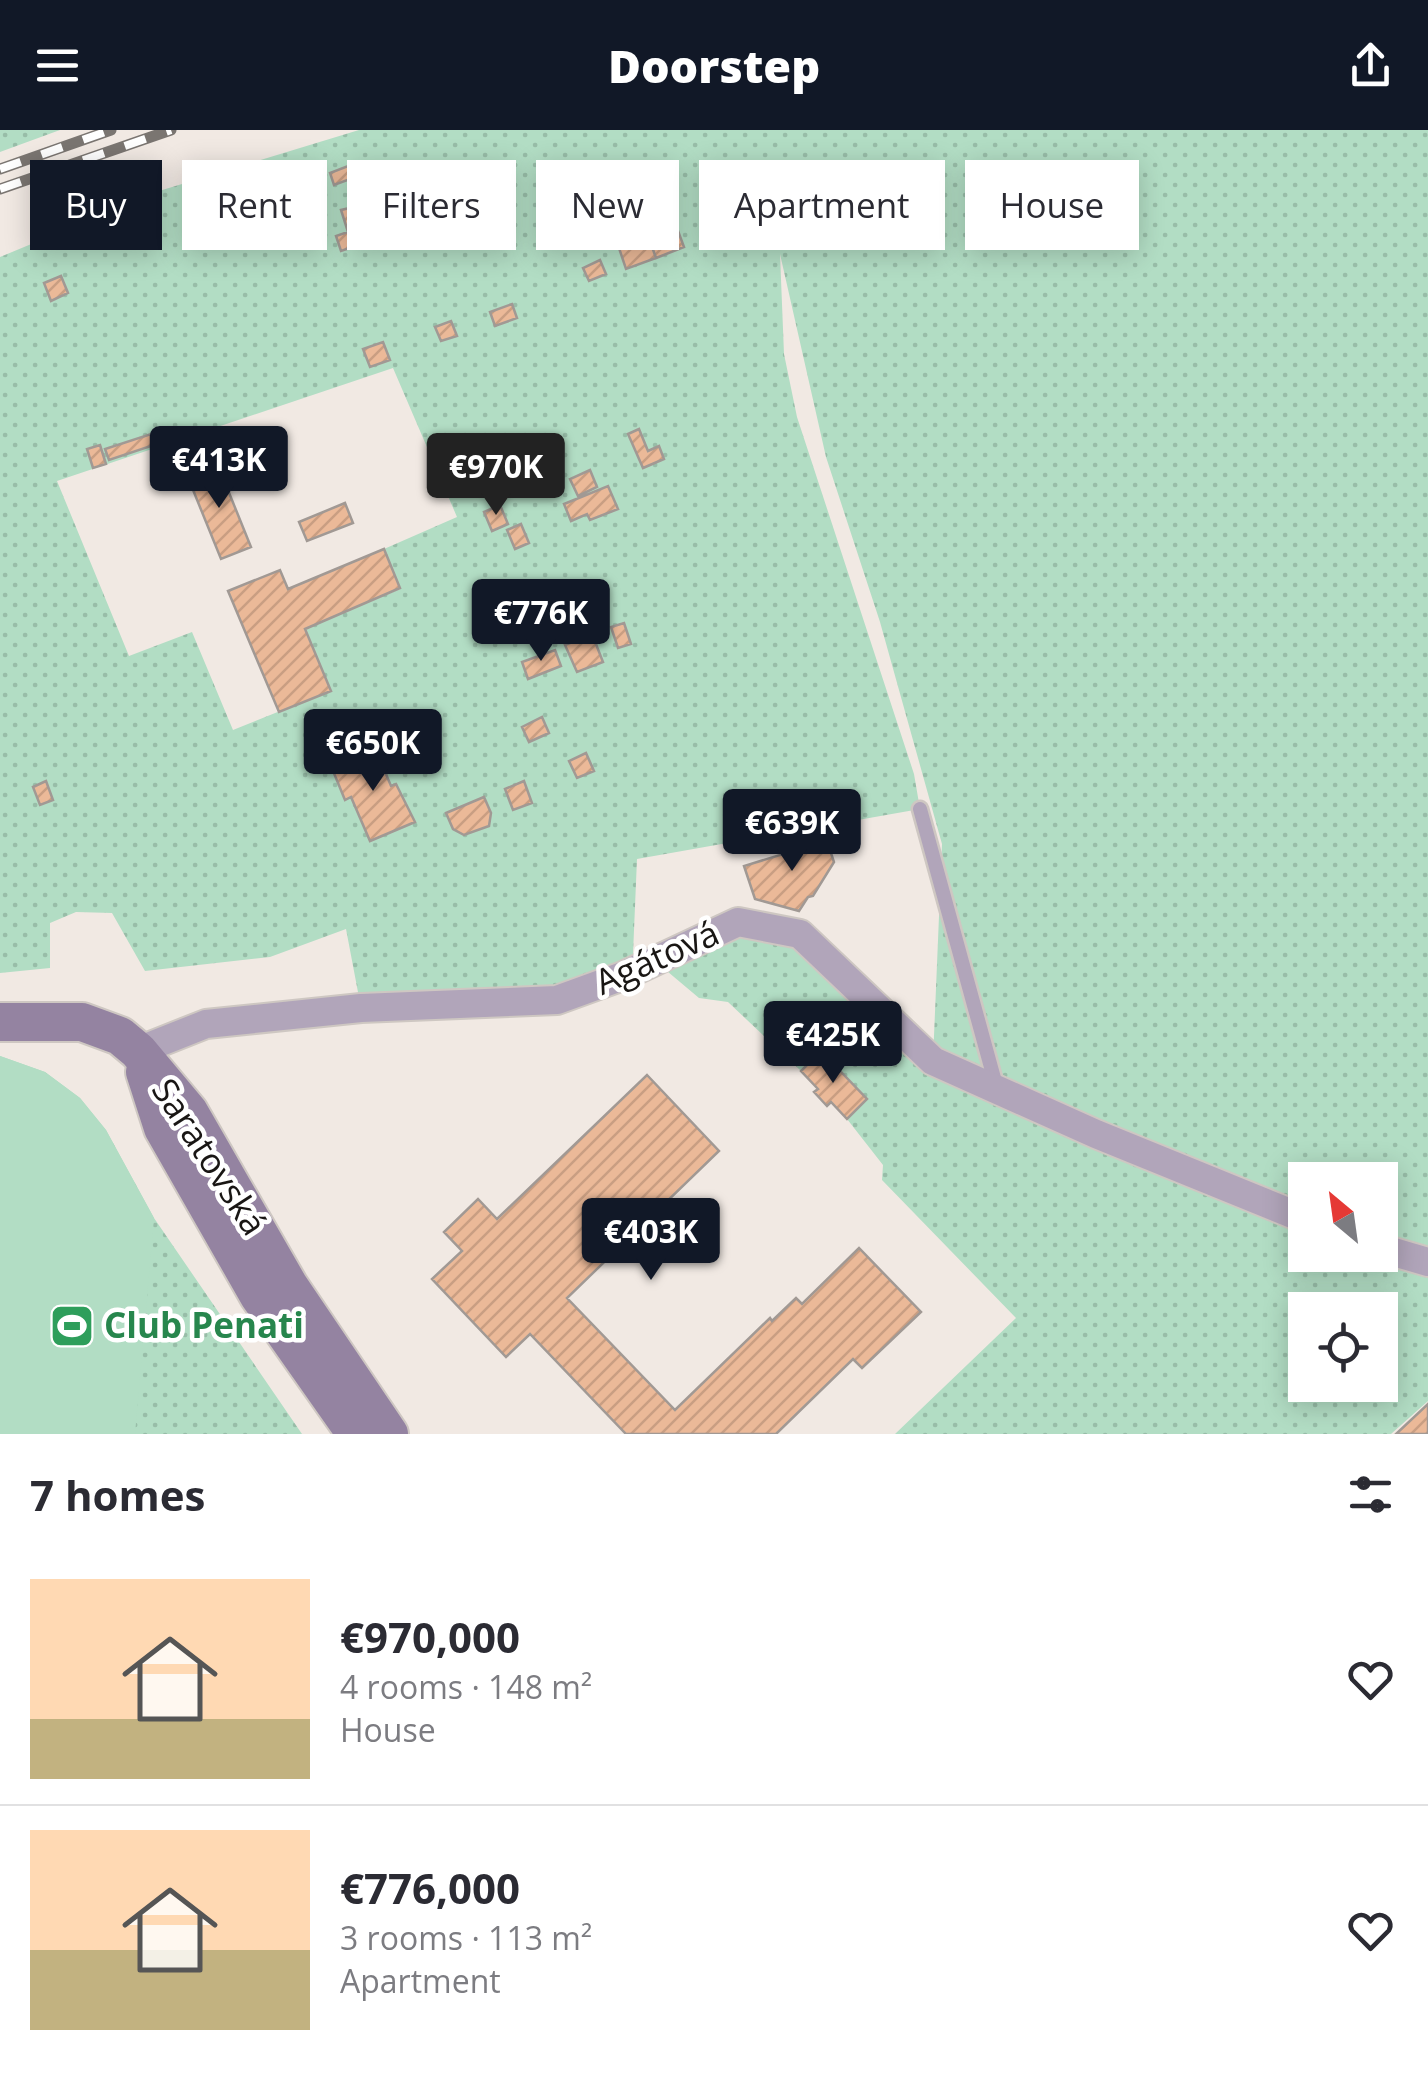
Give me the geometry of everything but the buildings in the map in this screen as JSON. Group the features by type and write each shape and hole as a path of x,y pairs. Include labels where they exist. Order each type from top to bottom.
{"main road":[{"path":"0,1022 82,1022 120,1036 138,1051"},
{"name":"Saratovská","path":"138,1051 163,1128 259,1296 356,1434"},
{"name":"Saratovská","path":"138,1051 189,1112 289,1286 389,1434"}],"street":[{"name":"Agátová","path":"138,1051 206,1024 361,1008 557,1000 623,976 738,922 800,934 933,1061 1096,1134 1288,1212"},
{"path":"1398,1253 1428,1262"}],"lane":[{"path":"920,809 997,1089"}],"green space":[{"path":"0,130 60,130 0,152"},
{"path":"359,130 1428,130 1428,1401 1391,1434 895,1434 1016,1318 882,1180 883,1165 847,1119 867,1098 821,1052 801,1071 728,1002 699,998 655,961 738,922 800,934 933,1060 942,844 880,622 826,457 780,254 784,354 797,417 914,774 920,809 637,859 633,954 623,976 557,1000 361,1008 346,929 270,957 145,971 112,913 76,912 50,923 50,968 0,973 0,257 30,245 30,250 162,250 162,190 182,184 182,250 327,250 327,160 261,160","holes":["393,368 457,517 384,549 400,589 305,629 330,691 233,730 192,632 129,656 57,481"]},
{"name":"Club Penati","path":"0,1056 45,1072 80,1098 106,1130 154,1218 302,1434 0,1434"},
{"name":"Club Penati","path":"0,1056 45,1072 80,1098 106,1130 154,1218 135,1434 0,1434"}],"railway":[{"path":"0,169 111,130"},
{"path":"0,189 171,130"}],"place":[{"name":"Club Penati","path":"72,1326"}]}
